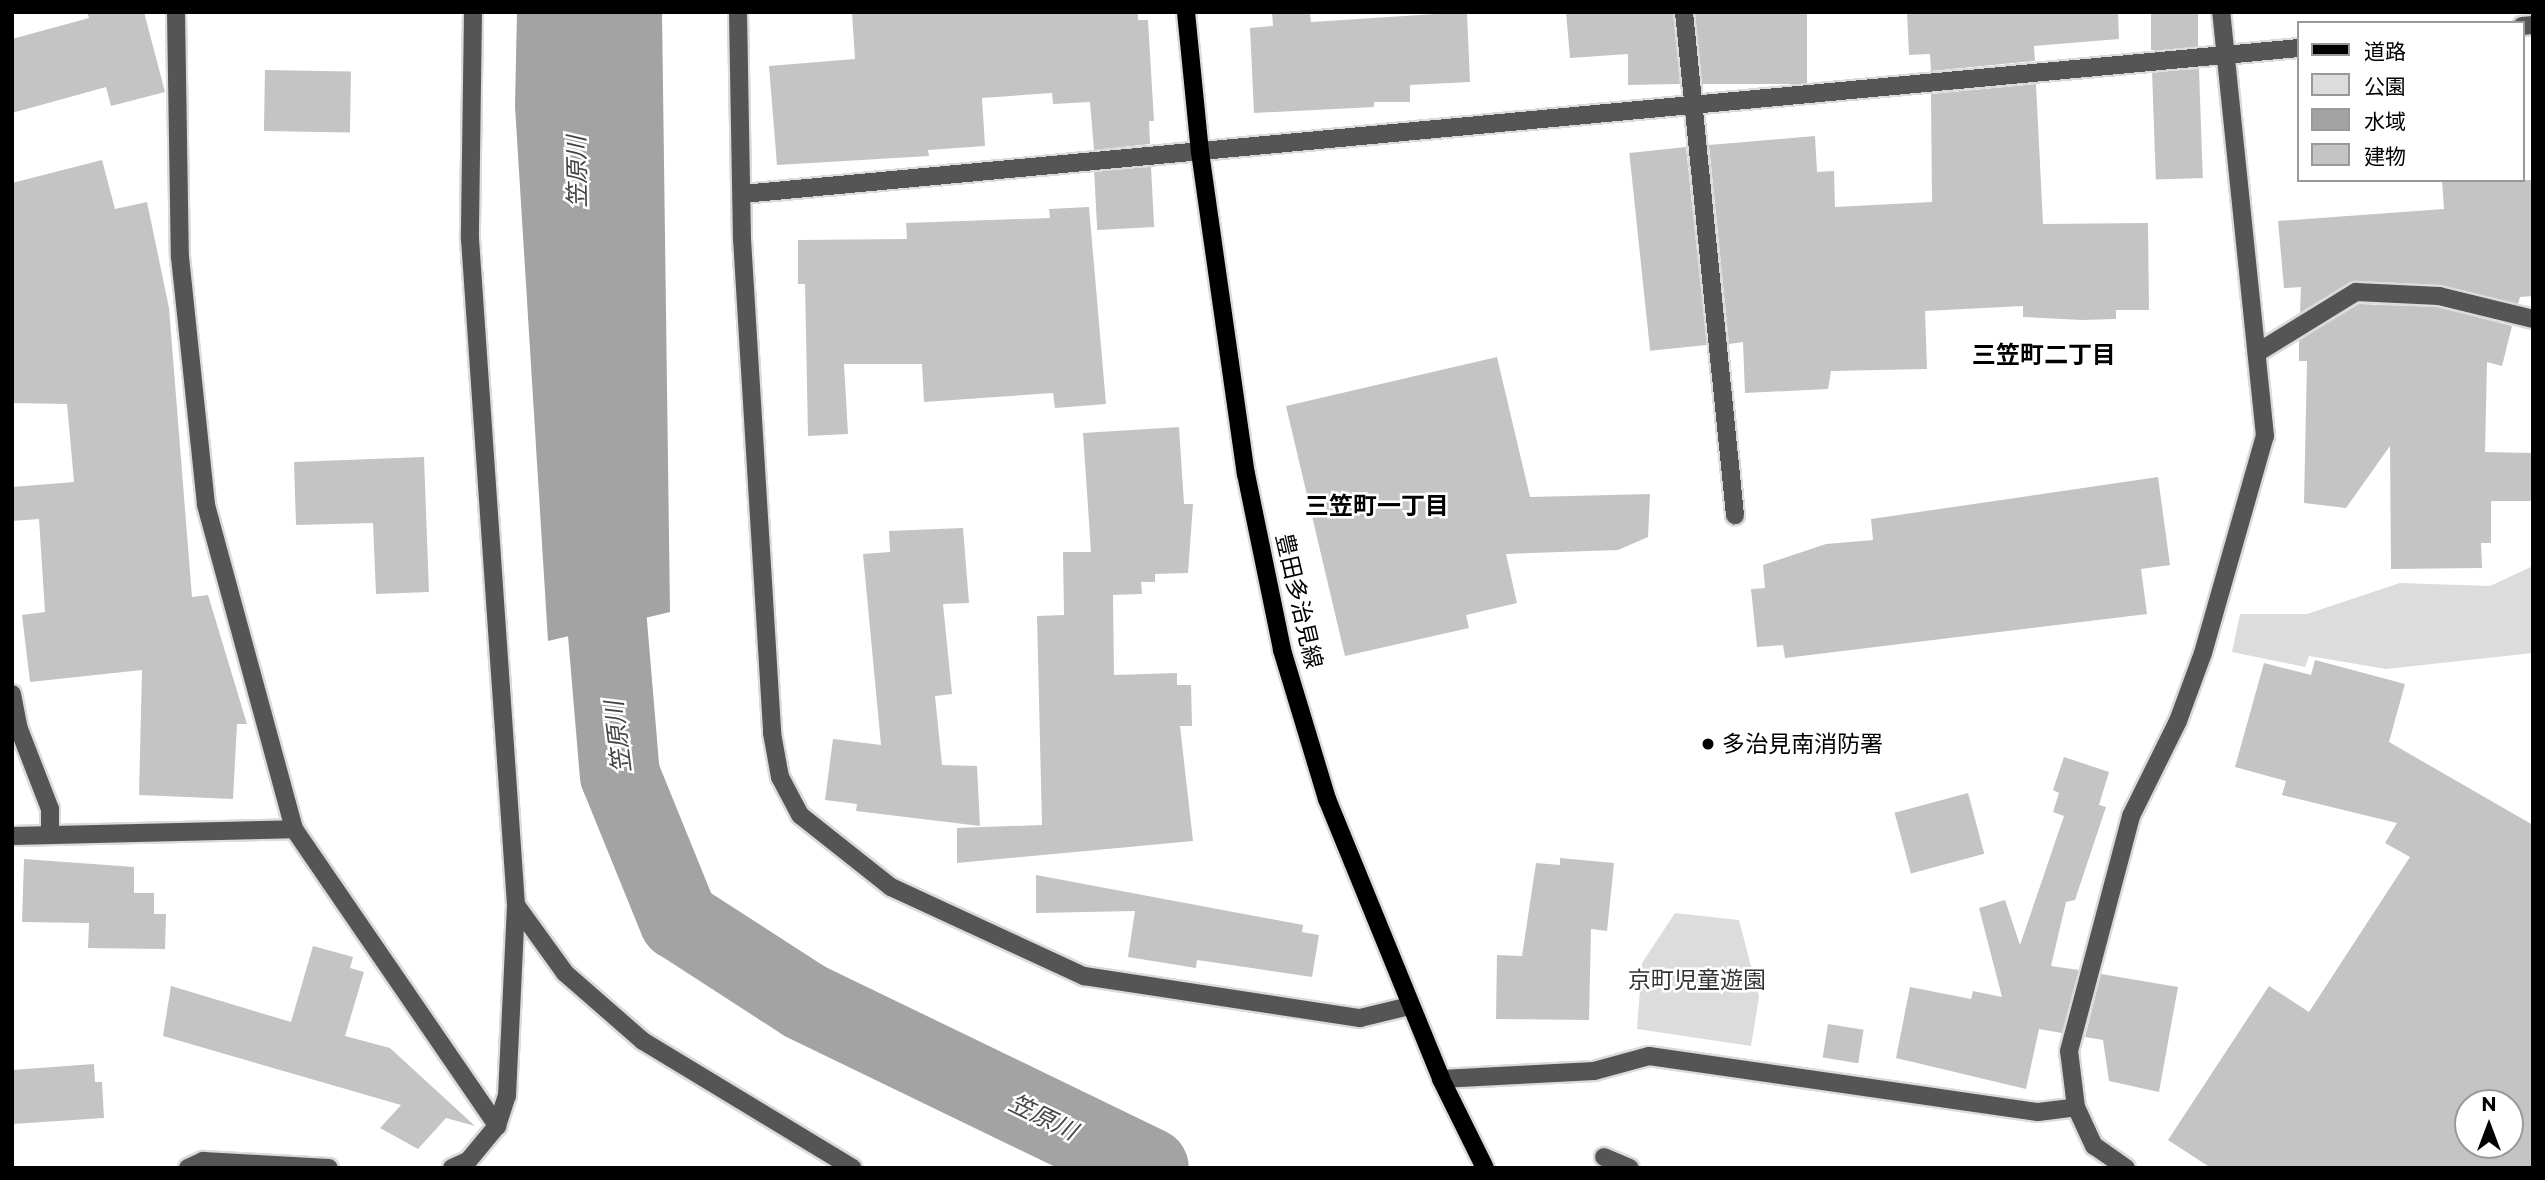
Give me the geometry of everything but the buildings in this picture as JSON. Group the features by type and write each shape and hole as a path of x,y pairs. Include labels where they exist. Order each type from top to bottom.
{"main road":[{"name":"豊田多治見線","path":"1186,12 1200,152 1246,474 1282,650 1327,799 1441,1079 1485,1168"}],"street":[{"path":"176,12 180,257 206,505 294,829 497,1126"},
{"path":"452,1168 468,1161 497,1126 507,1096 516,905 470,239 473,12"},
{"path":"738,12 743,194 772,733 780,777 800,815 891,887 1084,976 1360,1018 1410,1006"},
{"path":"1684,12 1735,515"},
{"path":"2126,1168 2094,1146 2076,1107 2069,1051 2131,816 2178,721 2203,653 2266,436 2260,351 2221,12"},
{"path":"743,194 2296,48"},
{"path":"2260,351 2356,292 2439,296 2533,319"},
{"path":"12,694 19,729 50,809 50,834"},
{"path":"12,836 294,829"},
{"path":"516,905 565,973 642,1041 853,1168"},
{"path":"1441,1079 1594,1071 1649,1056 2038,1112 2076,1107"},
{"path":"1604,1157 1630,1168"},
{"path":"188,1168 203,1161 329,1168"}],"green space":[{"path":"2533,566 2533,653 2386,669 2309,656 2305,667 2232,652 2240,614 2307,614 2400,583 2490,586"},
{"name":"京町児童遊園","path":"1675,913 1739,920 1759,997 1751,1046 1637,1029 1642,963"}],"water":[{"path":"517,12 662,12 670,612 548,641 515,106"}],"waterway":[{"name":"笠原川","path":"598,515 620,775 679,920 804,1001 1149,1168"}],"place":[{"name":"多治見南消防署","path":"1708,744"}],"district":[{"name":"三笠町二丁目","path":"2044,355"},
{"name":"三笠町一丁目","path":"1377,506"}]}
